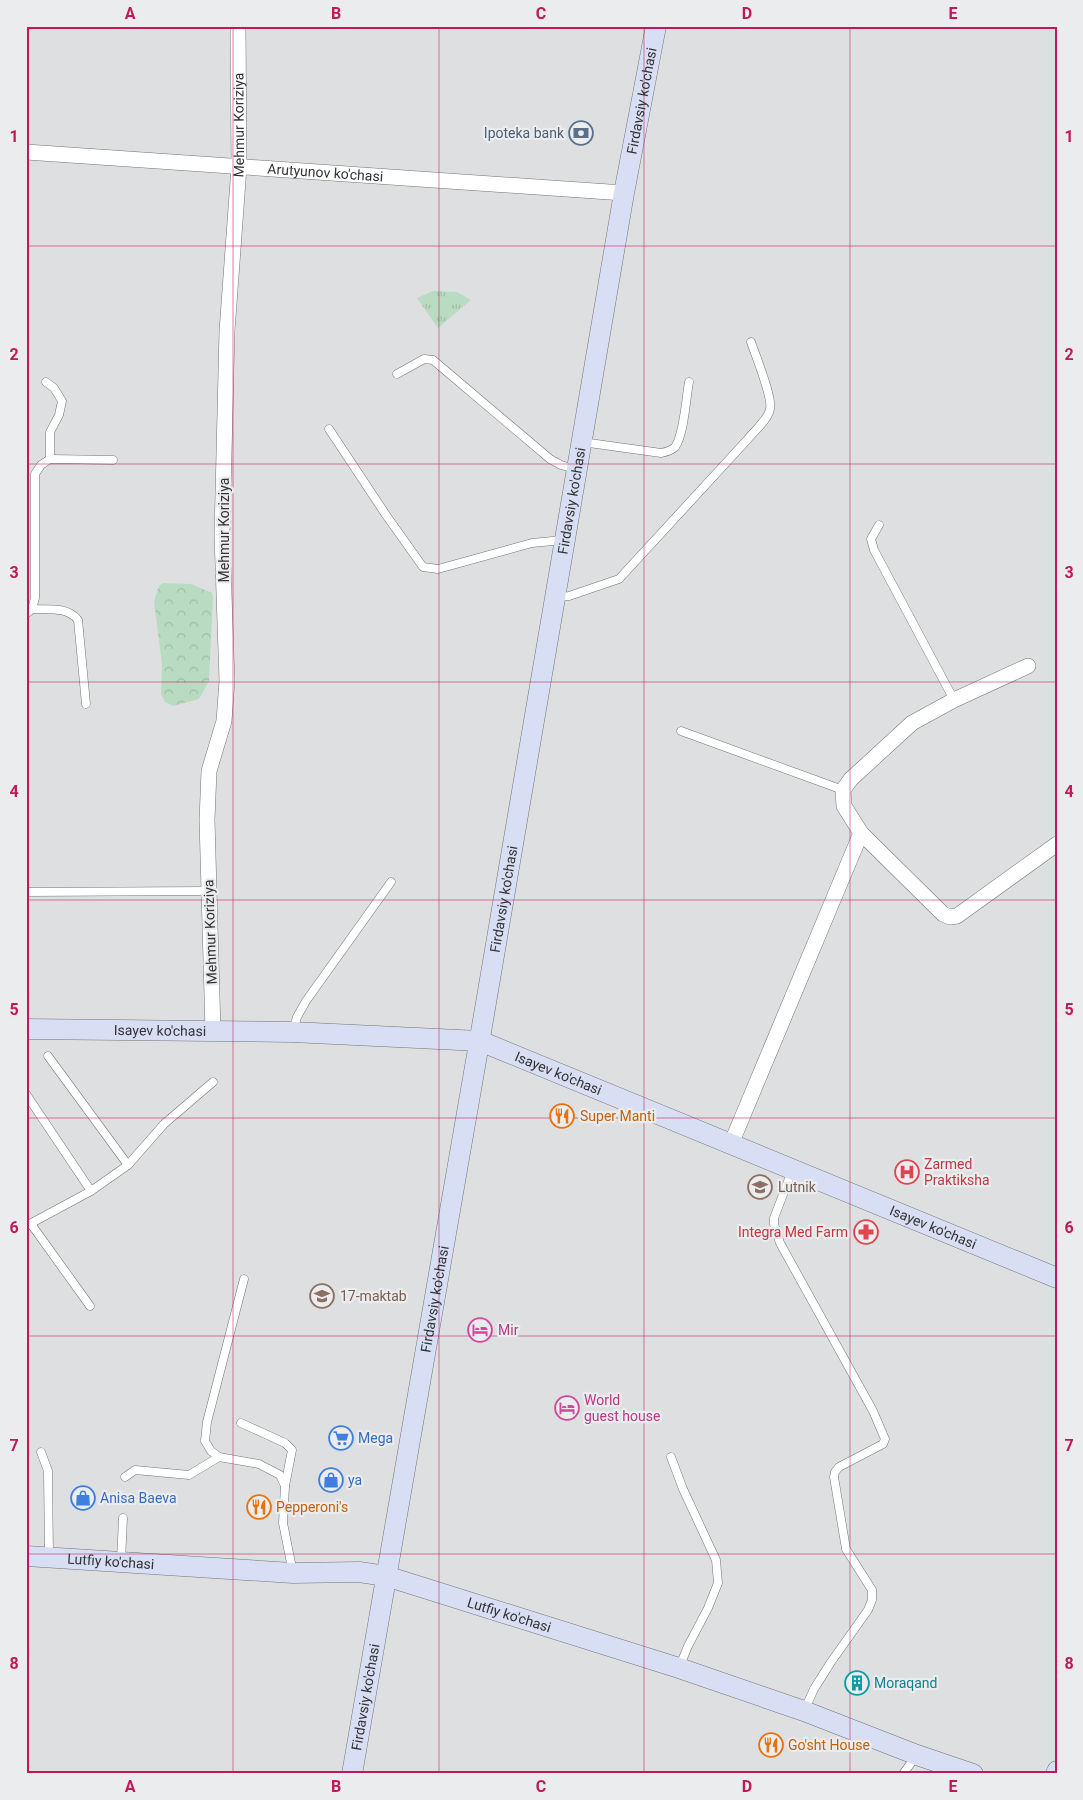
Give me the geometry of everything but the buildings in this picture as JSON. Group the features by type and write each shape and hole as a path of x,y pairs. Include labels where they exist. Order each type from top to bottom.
{"main road":[{"name":"Firdavsiy ko'chasi","path":"352,1774 480,1041 624,193 656,26"},
{"name":"Isayev ko'chasi","path":"26,1029 292,1032 480,1041 1057,1278"},
{"name":"Lutfiy ko'chasi","path":"26,1556 292,1572 359,1572 386,1576 679,1668 804,1711 917,1755 973,1774"}],"street":[{"name":"Mehmur Koriziya","path":"212,1031 207,820 209,771 224,721 227,681 222,535 227,341 238,167 238,26"},
{"name":"Arutyunov ko'chasi","path":"26,152 624,193"},
{"path":"1028,666 954,700 912,723 851,779 843,790 844,806 861,833 943,914 950,916 957,916 1057,844"},
{"path":"731,1144 861,833"}],"lane":[{"path":"555,597 569,596 619,579 747,440 766,416 771,408 751,342"},
{"path":"397,374 424,359 433,360 550,459 577,470"},
{"path":"46,382 54,388 62,401 59,415 50,432 50,460"},
{"path":"582,442 661,453 670,451 681,435 689,382"},
{"path":"329,429 423,567 438,569 532,543 565,540"},
{"path":"86,704 78,620 72,613 64,610 29,612 35,598 35,474 41,465 50,460 113,460"},
{"path":"879,525 871,539 874,550 954,700"},
{"path":"681,731 843,790"},
{"path":"292,1032 297,1017 306,1001 391,882"},
{"path":"26,892 208,891"},
{"path":"48,1056 128,1165"},
{"path":"90,1306 28,1225 92,1191 128,1165 164,1124 213,1082"},
{"path":"26,1094 92,1191"},
{"path":"792,1170 774,1218 780,1243 873,1411 885,1439 883,1444 839,1467 835,1472 834,1477 846,1549 872,1590 872,1600 868,1610 814,1689 804,1711"},
{"path":"244,1278 207,1422 205,1441 219,1457 259,1464 280,1476 286,1486"},
{"path":"241,1423 284,1443 292,1450 283,1522 292,1572"},
{"path":"41,1452 48,1471 49,1558"},
{"path":"672,1456 683,1488 716,1560 718,1583 679,1668"},
{"path":"125,1477 134,1470 189,1474 219,1457"},
{"path":"120,1562 123,1518"},
{"path":"903,1774 917,1755"}],"green space":[{"path":"433,291 457,292 471,300 438,328 417,298"},
{"path":"163,583 191,584 212,593 213,598 209,681 199,699 173,706 165,702 161,694 162,664 154,602 159,586"}],"place":[{"name":"Ipoteka bank","path":"581,133"},
{"name":"Super Manti","path":"562,1116"},
{"name":"Zarmed Praktiksha","path":"907,1172"},
{"name":"Lutnik","path":"760,1187"},
{"name":"Integra Med Farm","path":"866,1232"},
{"name":"17-maktab","path":"322,1296"},
{"name":"Mir","path":"480,1330"},
{"name":"World guest house","path":"567,1408"},
{"name":"Mega","path":"341,1438"},
{"name":"ya","path":"331,1480"},
{"name":"Anisa Baeva","path":"83,1498"},
{"name":"Pepperoni's","path":"259,1507"},
{"name":"Moraqand","path":"857,1683"},
{"name":"Go'sht House","path":"771,1745"}]}
